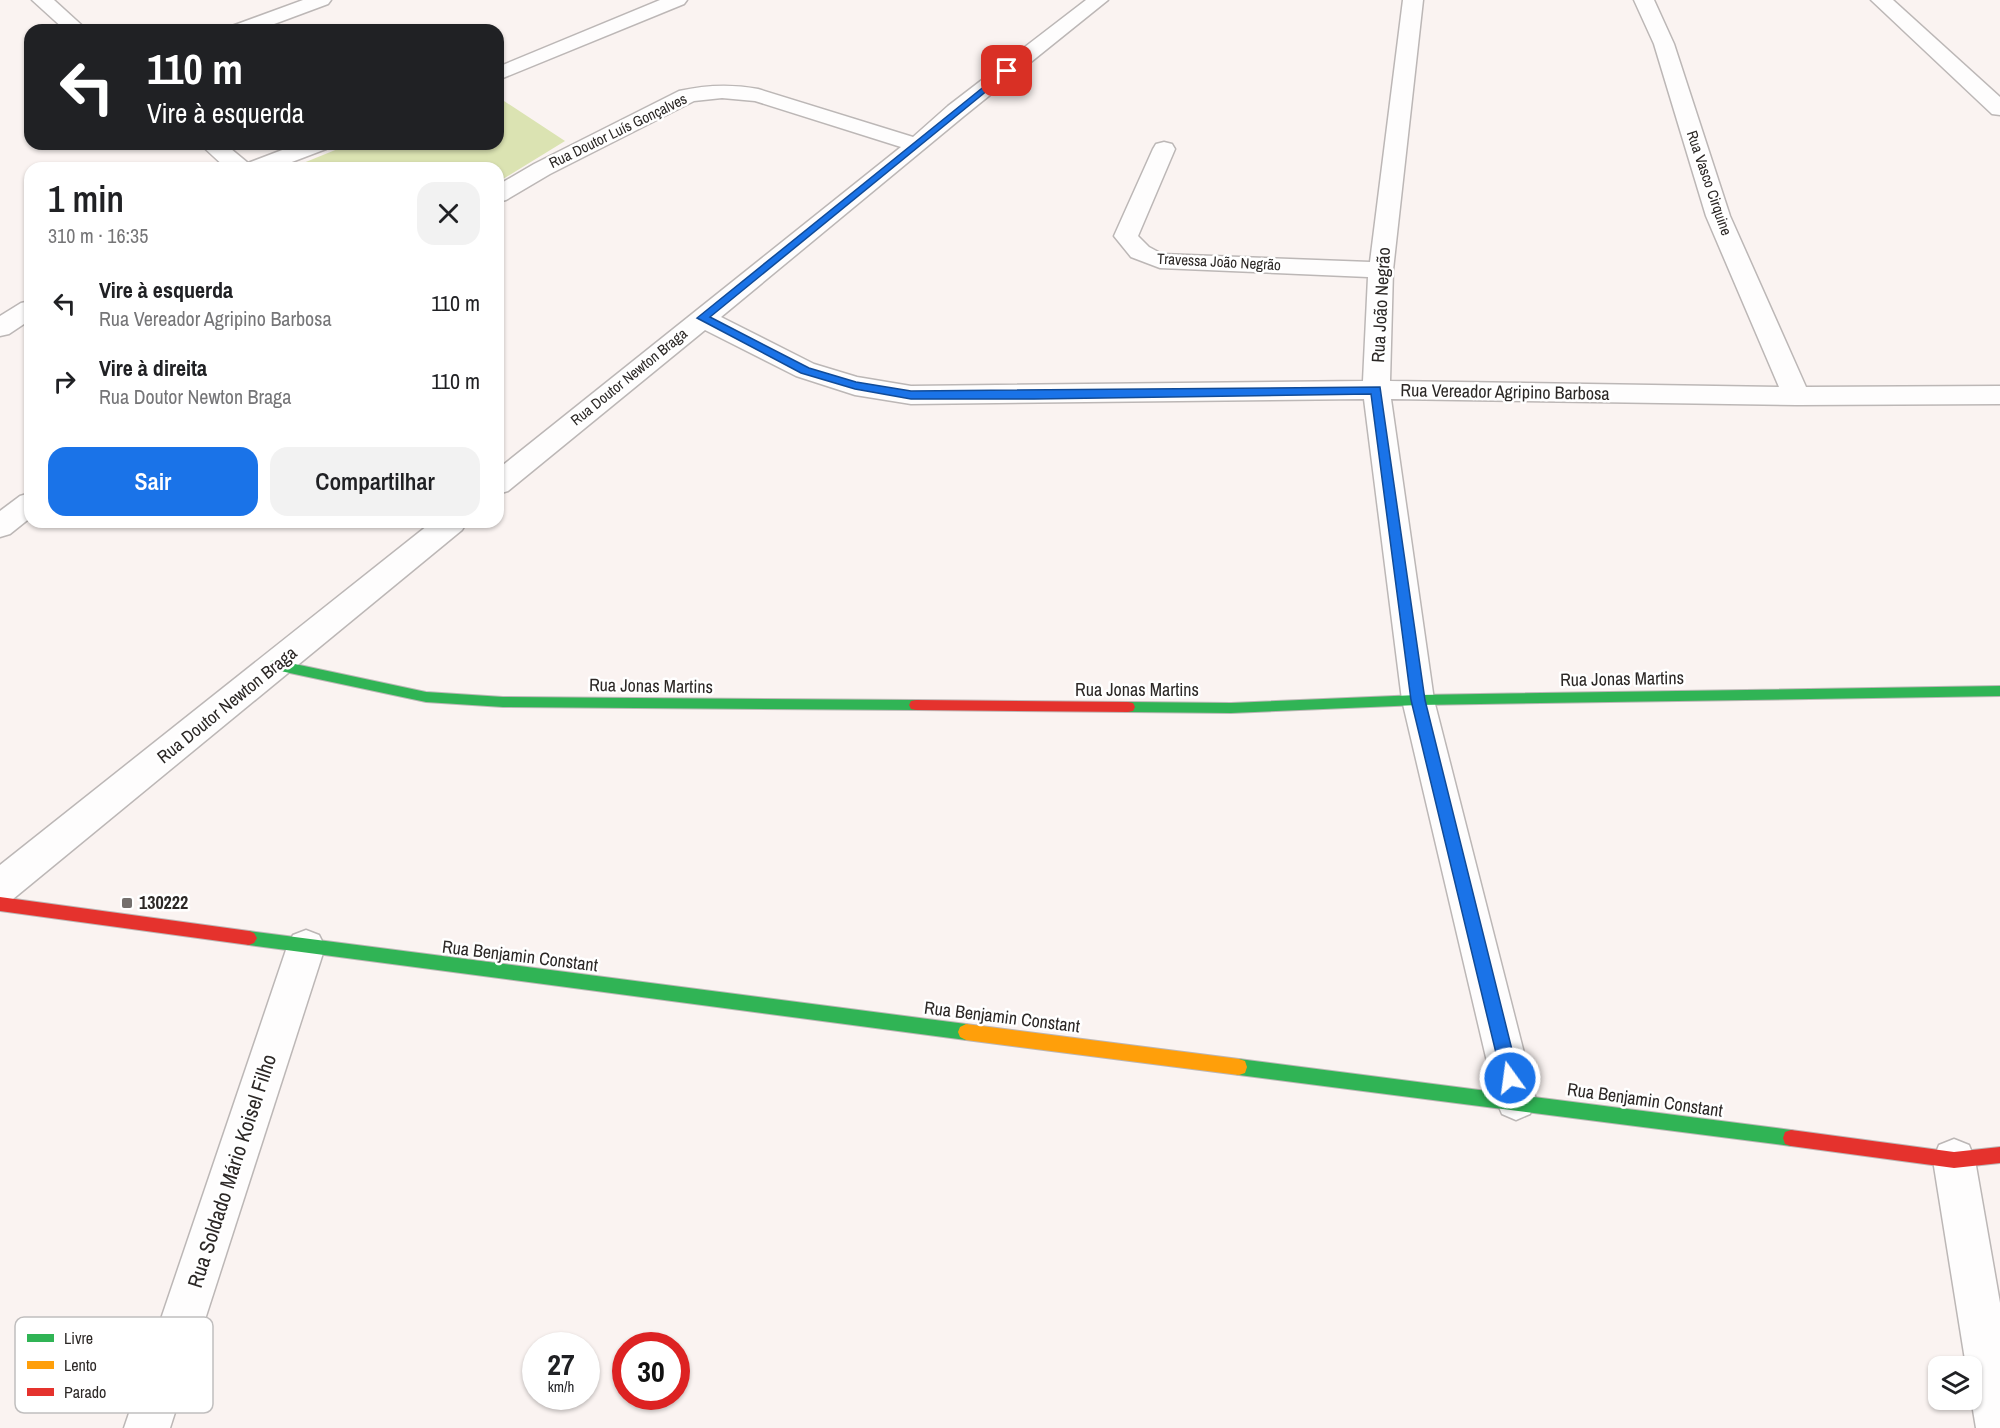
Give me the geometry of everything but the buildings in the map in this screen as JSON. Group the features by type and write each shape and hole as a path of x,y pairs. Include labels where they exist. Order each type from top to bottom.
{"street":[{"path":"42,0 70,24"},
{"path":"255,24 321,0"},
{"path":"504,72 677,0"},
{"name":"Rua Doutor Newton Braga","path":"504,479 956,111 1098,0"},
{"name":"Rua João Negrão","path":"1413,0 1381,270 1376,390 1418,700 1516,1100"},
{"name":"Rua Vasco Cirquine","path":"1644,0 1664,44 1718,216 1797,396"},
{"path":"1881,0 2000,109"},
{"name":"Rua Doutor Luís Gonçalves","path":"504,191 542,169 687,96 705,91 731,90 758,95 917,145"},
{"name":"Travessa João Negrão","path":"1164,149 1126,236 1131,247 1144,256 1160,261 1381,270"},
{"path":"218,150 233,162"},
{"path":"272,162 302,150"},
{"path":"0,328 24,313"},
{"name":"Rua Vereador Agripino Barbosa","path":"702,318 805,370 855,386 911,395 1376,390 1797,396 2000,395"},
{"path":"0,526 24,508"},
{"name":"Rua Doutor Newton Braga","path":"0,887 445,528"},
{"name":"Rua Jonas Martins","path":"276,665 426,697 502,702 1231,708 1418,700 2000,691"},
{"name":"Rua Benjamin Constant","path":"0,904 306,948 1516,1100 1954,1160 2000,1155"},
{"name":"Rua Soldado Mário Koisel Filho","path":"184,1317 306,948"},
{"path":"1954,1160 1999,1428"},
{"name":"Rua Soldado Mário Koisel Filho","path":"147,1428 152,1413"}],"green space":[{"path":"504,101 565,141 504,178 504,162 306,162 335,150 504,150"}],"traffic: fast":[{"path":"276,665 426,697 503,702 916,705"},
{"path":"1128,707 1231,708 1418,700 2000,691"},
{"path":"249,938 966,1032"},
{"path":"1239,1067 1791,1138"}],"traffic: slow":[{"path":"966,1032 1239,1067"}],"traffic: jam":[{"path":"916,705 1128,707"},
{"path":"0,904 249,938"},
{"path":"1791,1138 1954,1160 2000,1155"}],"place":[{"name":"130222","path":"127,903"}],"route":[{"path":"1007,71 702,318 805,370 855,386 911,395 1376,390 1418,700 1510,1078"}]}
